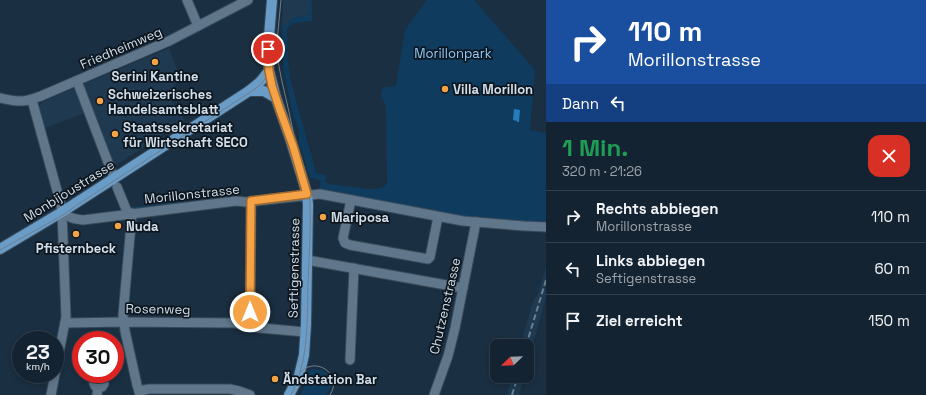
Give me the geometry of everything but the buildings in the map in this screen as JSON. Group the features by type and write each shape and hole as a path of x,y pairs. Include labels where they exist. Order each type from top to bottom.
{"main road":[{"name":"Seftigenstrasse","path":"272,0 268,49 269,71 276,98 293,146 307,194 308,205 304,355 296,382 289,395"},
{"name":"Monbijoustrasse","path":"0,249 62,212 115,183 249,91 260,82 269,71"},
{"path":"249,91 264,91 276,98"}],"street":[{"path":"186,0 198,26"},
{"name":"Friedheimweg","path":"0,98 22,102 32,100 169,41 248,0"},
{"path":"77,81 115,183 130,214 123,313 137,385 140,393 149,389 230,389 250,395"},
{"path":"32,100 62,212 65,323 63,331"},
{"name":"Morillonstrasse","path":"62,212 69,217 80,220 236,201 251,201 307,194 320,194 438,217 476,222 546,227"},
{"path":"351,200 344,238 345,243 350,245 428,259 430,257 438,217"},
{"path":"250,327 251,201"},
{"name":"Chutzenstrasse","path":"434,395 443,371 455,328 476,222"},
{"path":"307,260 463,288"},
{"path":"350,360 354,268"},
{"name":"Rosenweg","path":"65,323 235,323 250,327 305,332"},
{"path":"51,395 53,383"}],"shaded area":[{"path":"283,0 309,0 309,15 292,18 288,25 282,25"},
{"path":"169,48 178,72 171,100 185,120 121,162 114,165 93,110 45,128 39,110 40,104 44,101"},
{"path":"546,267 546,297 534,341 534,339 522,339 534,298 537,297"},
{"path":"510,383 522,383 519,395 507,395"}],"green space":[{"name":"Morillonpark","path":"309,0 312,0 312,21 293,23 287,29 288,64 291,82 316,173 326,175 325,182 329,184 369,189 384,187 387,183 386,107 381,95 383,87 396,86 405,30 427,0 474,0 535,70 530,130 546,133 546,223 476,219 321,190 319,188 321,181 310,177 299,142 299,131 294,117 283,65 282,25 288,25 292,18 309,15"},
{"path":"185,201 185,203 131,209 131,207"},
{"path":"314,369 328,374 331,382 329,391 325,395 300,395 308,373 310,370"}],"water":[{"path":"514,109 520,110 519,122 513,120"}],"tram line":[{"path":"0,250 63,215 260,85 273,66 276,52 281,0"},
{"path":"277,56 297,150 308,185 310,202 306,341 301,369 291,395"},
{"path":"299,374 305,368 312,366 319,366 325,369 333,380 333,387 330,395"}],"railway":[{"path":"528,339 546,280"},
{"path":"512,395 516,383"}],"place":[{"name":"Serini Kantine","path":"155,62"},
{"name":"Villa Morillon","path":"445,89"},
{"name":"Schweizerisches Handelsamtsblatt","path":"100,101"},
{"name":"Staatssekretariat für Wirtschaft SECO","path":"115,134"},
{"name":"Mariposa","path":"323,217"},
{"name":"Nuda","path":"118,226"},
{"name":"Pfisternbeck","path":"76,234"},
{"name":"Ändstation Bar","path":"275,379"}],"route":[{"path":"250,312 251,201 307,194 293,146 272,86 268,65 268,49"}]}
